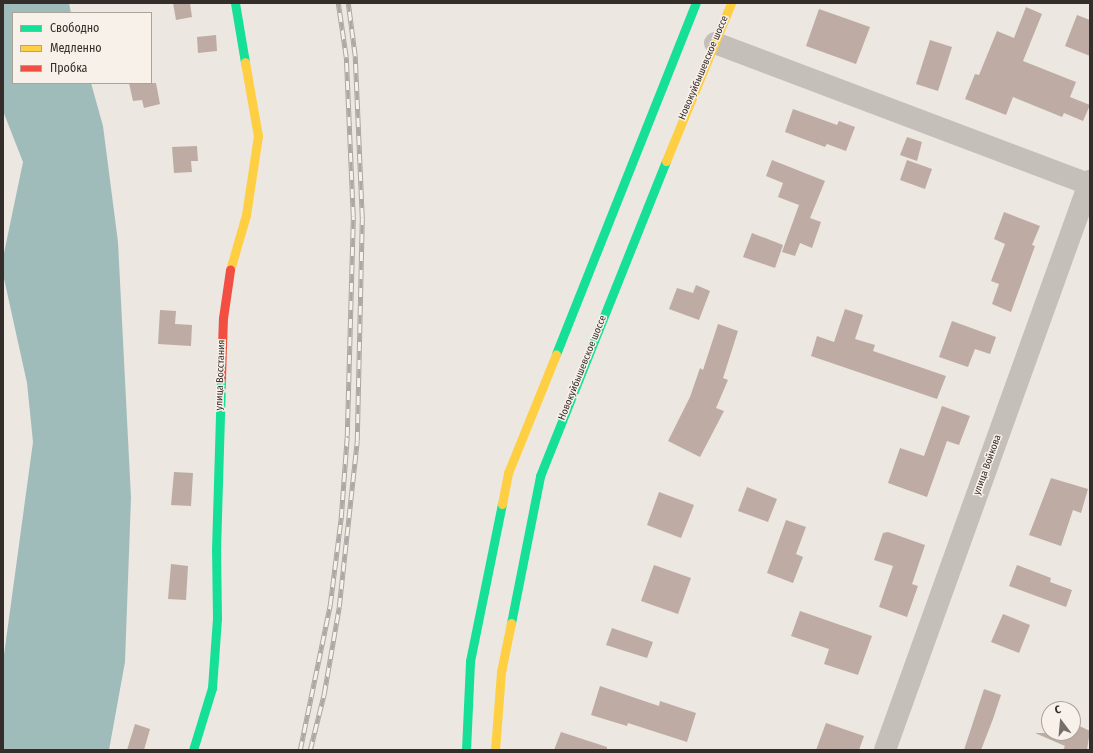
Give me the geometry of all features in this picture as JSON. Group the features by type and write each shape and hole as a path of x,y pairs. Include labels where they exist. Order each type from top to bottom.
{"main road":[{"name":"улица Восстания","path":"193,750 212,688 217,618 216,550 223,318 231,260 246,215 258,136 235,3"},
{"path":"466,750 470,661 508,473 696,3"},
{"name":"Новокуйбышевское шоссе","path":"495,750 501,672 540,476 731,3"}],"street":[{"path":"715,43 1090,183"},
{"name":"улица Войкова","path":"886,750 1090,183"}],"water":[{"path":"3,3 69,3 71,12 12,12 12,84 91,84 103,126 118,242 131,498 125,662 109,750 3,750 3,662 33,442 27,383 3,274 3,258 23,162 3,111"}],"building":[{"path":"173,3 190,3 192,17 176,20"},
{"path":"1026,7 1042,14 1023,61 1076,82 1070,97 1090,105 1083,121 1064,113 1062,117 1013,97 1006,115 965,99 975,74 979,75 997,31 1014,38"},
{"path":"819,9 870,27 856,64 806,46"},
{"path":"1077,15 1090,20 1090,56 1065,46"},
{"path":"216,35 217,51 198,53 197,37"},
{"path":"930,40 952,47 938,91 916,84"},
{"path":"156,83 160,104 144,108 142,100 133,101 129,84"},
{"path":"793,109 837,125 839,121 855,127 846,151 827,144 825,147 785,132"},
{"path":"907,137 922,142 917,161 900,155"},
{"path":"197,146 198,161 191,161 192,172 174,173 172,147"},
{"path":"772,160 825,181 810,218 821,222 812,248 800,243 795,256 782,252 799,205 778,197 783,183 766,176"},
{"path":"907,160 932,169 925,189 900,180"},
{"path":"1004,212 1040,226 1032,245 1035,246 1011,312 992,304 999,284 991,281 1005,244 994,239"},
{"path":"752,233 783,245 775,268 743,257"},
{"path":"696,285 710,291 699,320 669,309 677,288 693,293"},
{"path":"845,309 863,315 855,339 875,345 873,351 946,376 937,399 811,356 817,336 834,342"},
{"path":"160,310 176,311 175,324 192,325 191,346 158,344"},
{"path":"952,321 996,337 990,354 975,349 968,367 939,357"},
{"path":"718,324 738,331 723,378 728,380 716,408 724,411 700,457 668,441 690,397 700,368 703,370"},
{"path":"942,406 970,416 959,445 947,441 927,497 888,483 900,448 924,456"},
{"path":"174,472 193,473 191,506 171,505"},
{"path":"1051,478 1088,489 1081,513 1073,510 1061,546 1029,535"},
{"path":"747,487 777,499 768,522 738,511"},
{"path":"659,492 694,505 681,538 647,525"},
{"path":"786,520 806,527 796,554 803,557 793,583 767,573"},
{"path":"888,532 925,545 912,584 918,586 907,617 879,607 893,566 874,560 883,533"},
{"path":"171,564 188,566 186,600 168,599"},
{"path":"654,565 691,578 678,614 641,601"},
{"path":"1017,565 1051,578 1050,582 1072,590 1066,607 1009,586"},
{"path":"800,611 872,636 858,675 824,664 829,649 791,636"},
{"path":"1003,614 1030,625 1019,653 991,642"},
{"path":"612,628 653,642 647,658 606,645"},
{"path":"600,686 659,706 660,701 696,713 687,742 628,723 627,726 591,715"},
{"path":"984,689 1001,695 981,750 964,750"},
{"path":"826,723 864,736 859,750 816,750"},
{"path":"135,724 150,729 144,750 127,750"},
{"path":"1081,727 1090,731 1087,750 1063,750 1065,746 1053,741 1081,741"},
{"path":"561,732 607,747 607,750 554,750"}],"railway":[{"path":"300,750 330,605 341,518 347,436 353,216 346,57 338,3"},
{"path":"310,750 324,694 339,607 357,441 362,217 355,56 348,3"}],"traffic: fast":[{"path":"235,3 245,62"},
{"path":"556,354 696,3"},
{"path":"511,623 540,476 666,161"},
{"path":"193,750 212,688 217,618 216,550 221,377"},
{"path":"466,750 470,661 502,504"}],"traffic: slow":[{"path":"666,161 731,3"},
{"path":"230,270 246,215 258,136 245,62"},
{"path":"502,504 508,473 556,354"},
{"path":"495,750 501,672 511,623"}],"traffic: jam":[{"path":"221,377 223,318 230,270"}]}
